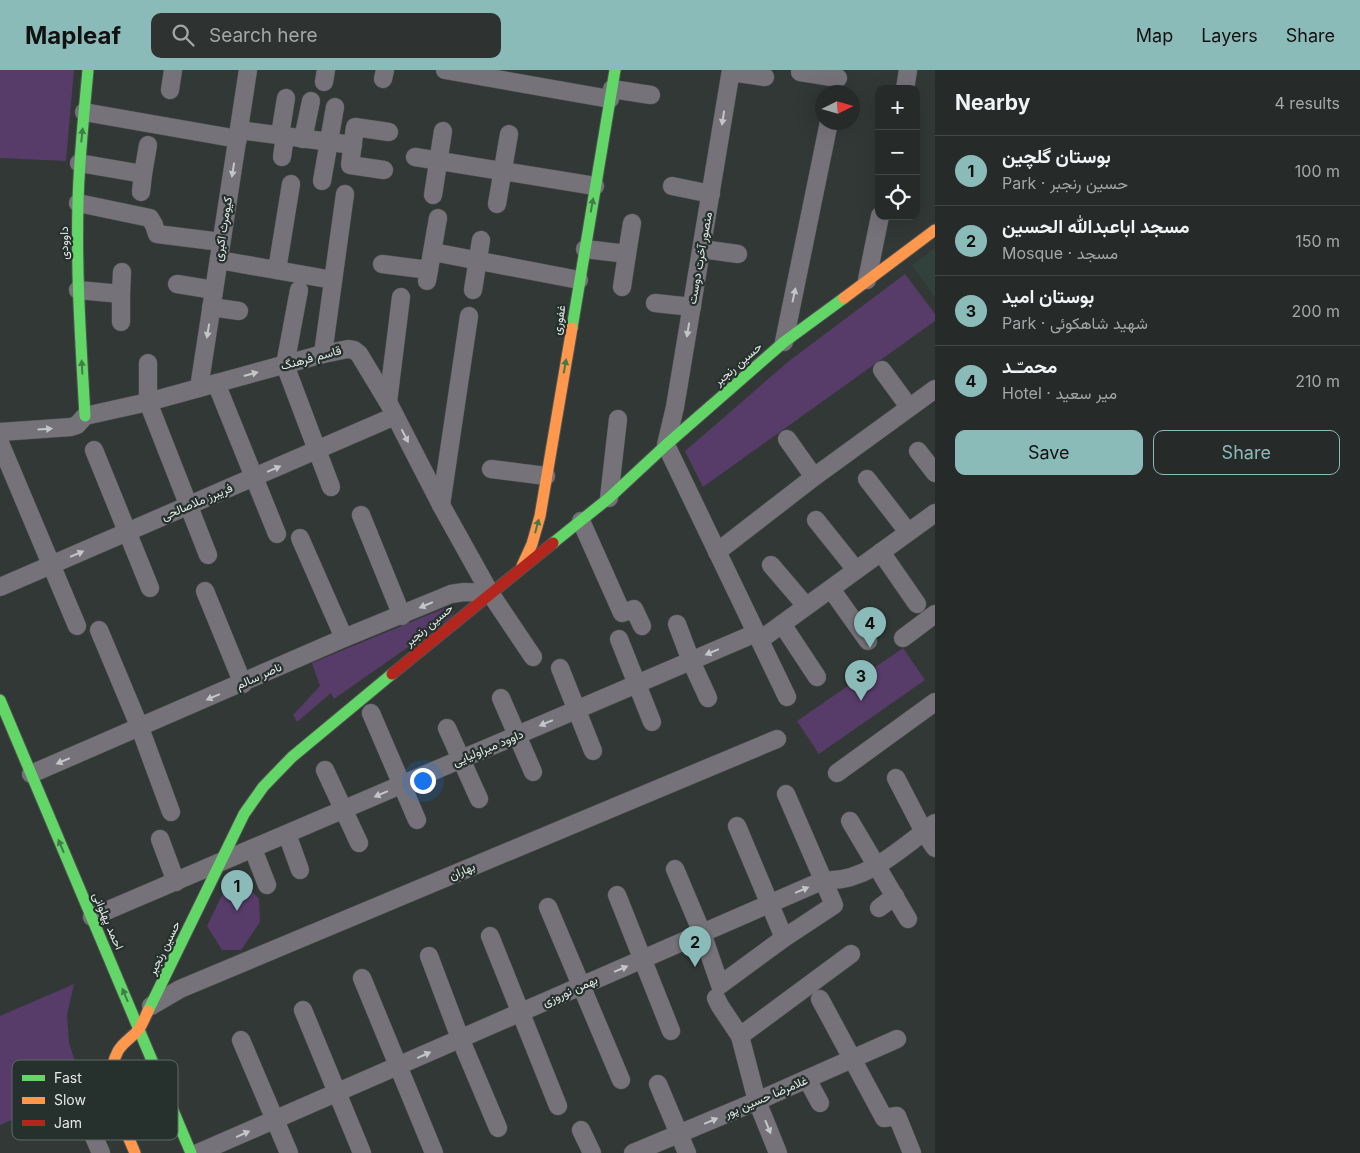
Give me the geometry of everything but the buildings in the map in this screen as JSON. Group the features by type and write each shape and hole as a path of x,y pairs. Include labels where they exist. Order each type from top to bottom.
{"street":[{"name":"داوودی","path":"85,416 78,290 78,204 79,163 88,70"},
{"path":"170,90 173,70"},
{"name":"کیومرث اکبری","path":"199,388 248,70"},
{"path":"445,70 611,94 651,95"},
{"name":"غفوری","path":"519,571 532,544 540,516 615,70"},
{"path":"906,85 908,70"},
{"path":"731,71 765,77"},
{"name":"منصور آخرت دوست","path":"666,445 675,408 731,71"},
{"path":"800,72 838,80"},
{"path":"282,157 286,98"},
{"path":"303,139 311,101"},
{"path":"322,181 335,108"},
{"path":"84,112 238,134 282,136 353,145"},
{"path":"384,170 350,165 355,127 389,132"},
{"path":"784,342 827,130"},
{"path":"433,195 443,131"},
{"path":"497,204 509,134"},
{"path":"141,192 148,145"},
{"path":"415,157 596,186"},
{"path":"79,163 143,174"},
{"path":"277,270 291,184"},
{"path":"672,186 711,194"},
{"path":"323,354 345,194"},
{"path":"78,204 150,218 158,234 221,242"},
{"path":"382,264 428,276 438,218"},
{"path":"867,280 879,220"},
{"path":"622,287 632,223"},
{"name":"حسین رنجبر","path":"114,1060 119,1049 139,1028 178,952 218,864 253,799 275,773 490,592 609,498 666,445 784,342 935,230"},
{"path":"473,290 481,240"},
{"path":"585,248 626,254"},
{"path":"702,248 738,254"},
{"path":"433,252 579,280"},
{"path":"219,260 277,270 334,276"},
{"path":"120,322 122,272"},
{"path":"177,284 239,311"},
{"path":"78,290 121,294"},
{"path":"298,290 285,366 331,487"},
{"path":"391,409 401,297"},
{"path":"655,303 692,307"},
{"path":"441,505 469,316"},
{"name":"قاسم فرهنگ","path":"0,432 71,427 77,425 85,416 148,402 285,366 323,354 348,349 359,354 391,409 441,505 490,592 533,657"},
{"path":"148,362 148,402 208,555"},
{"path":"882,370 909,407"},
{"path":"216,383 276,534"},
{"path":"717,552 814,477 935,389"},
{"name":"فریبرز ملاصالحی","path":"0,587 317,450 391,409"},
{"path":"609,498 618,419"},
{"path":"787,439 814,477"},
{"path":"0,443 77,626"},
{"path":"666,445 787,697"},
{"path":"94,450 150,588"},
{"path":"918,452 935,473"},
{"path":"491,469 546,476"},
{"path":"867,479 908,532"},
{"name":"داوود میراولیایی","path":"92,917 691,661 758,636 782,624 934,514"},
{"path":"361,515 402,616"},
{"path":"816,520 856,570"},
{"path":"581,521 622,613 634,609 642,626"},
{"path":"300,538 344,638"},
{"path":"881,552 916,604"},
{"path":"771,566 806,606"},
{"path":"831,588 868,641"},
{"path":"206,591 243,684"},
{"name":"ناصر سالم","path":"31,774 243,684 344,638 402,616 451,594 490,592"},
{"path":"903,638 935,614"},
{"path":"678,624 691,661 708,698"},
{"path":"782,624 817,677"},
{"path":"99,630 140,728 171,812"},
{"path":"619,639 652,722"},
{"path":"560,668 593,750"},
{"path":"501,698 533,772"},
{"name":"احمد پهلوانی","path":"0,700 152,1060"},
{"path":"838,772 935,702"},
{"path":"372,713 417,820"},
{"path":"447,728 479,799"},
{"name":"بهاران","path":"149,1008 180,989 776,739"},
{"path":"326,770 359,843"},
{"path":"896,778 929,828 935,848"},
{"path":"718,991 784,938 834,905 786,794"},
{"path":"850,821 908,919"},
{"path":"736,826 784,938"},
{"name":"بهمن نوروزی","path":"198,1153 824,880 835,881 858,875 877,866 929,828"},
{"path":"287,834 300,870"},
{"path":"160,839 176,882"},
{"path":"253,849 267,886"},
{"path":"675,869 702,933 718,991 720,1006 740,1036 757,1101 778,1153"},
{"path":"617,894 671,1031"},
{"path":"879,908 895,896"},
{"path":"548,906 621,1080"},
{"path":"490,936 558,1106"},
{"path":"740,1036 851,954"},
{"path":"429,956 460,1038 498,1128"},
{"path":"362,978 434,1153"},
{"path":"820,999 884,1118 897,1116 909,1152"},
{"path":"303,1010 362,1153"},
{"name":"غلامرضا حسین پور","path":"633,1153 897,1039"},
{"path":"242,1040 289,1153"},
{"path":"807,1079 820,1103"},
{"path":"658,1084 687,1153"},
{"name":"احمد پهلوانی","path":"178,1122 191,1153"},
{"path":"581,1130 592,1153"},
{"path":"95,1140 101,1153"},
{"name":"حسین رنجبر","path":"130,1140 135,1153"}],"shaded area":[{"path":"0,70 74,70 66,161 0,158"},
{"path":"935,248 935,297 912,265"},
{"path":"905,274 935,314 935,321 703,487 685,451 789,361"},
{"path":"445,608 450,608 454,611 451,617 334,699 331,693 297,722 293,715 320,686 312,663"},
{"path":"903,648 925,680 819,754 797,721"},
{"path":"234,870 259,899 260,922 241,950 222,950 207,926"},
{"path":"74,984 67,1015 69,1043 75,1060 12,1060 12,1120 0,1125 0,1016"}],"traffic: fast":[{"path":"85,416 79,310 78,203 79,169 88,70"},
{"path":"572,328 615,70"},
{"path":"553,543 609,498 666,445 784,342 844,298"},
{"path":"148,1011 244,814 263,787 292,757 392,674"},
{"path":"0,700 152,1060"},
{"path":"178,1122 191,1153"}],"traffic: slow":[{"path":"844,298 935,230"},
{"path":"522,566 532,544 540,516 572,328"},
{"path":"115,1060 118,1051 139,1029 148,1011"},
{"path":"129,1140 135,1153"}],"traffic: jam":[{"path":"392,674 553,543"}],"place":[{"name":"محمـّـد","path":"870,648"},
{"name":"بوستان امید","path":"861,701"},
{"name":"بوستان گلچین","path":"237,911"},
{"name":"مسجد اباعبدالله الحسین","path":"695,967"}]}
